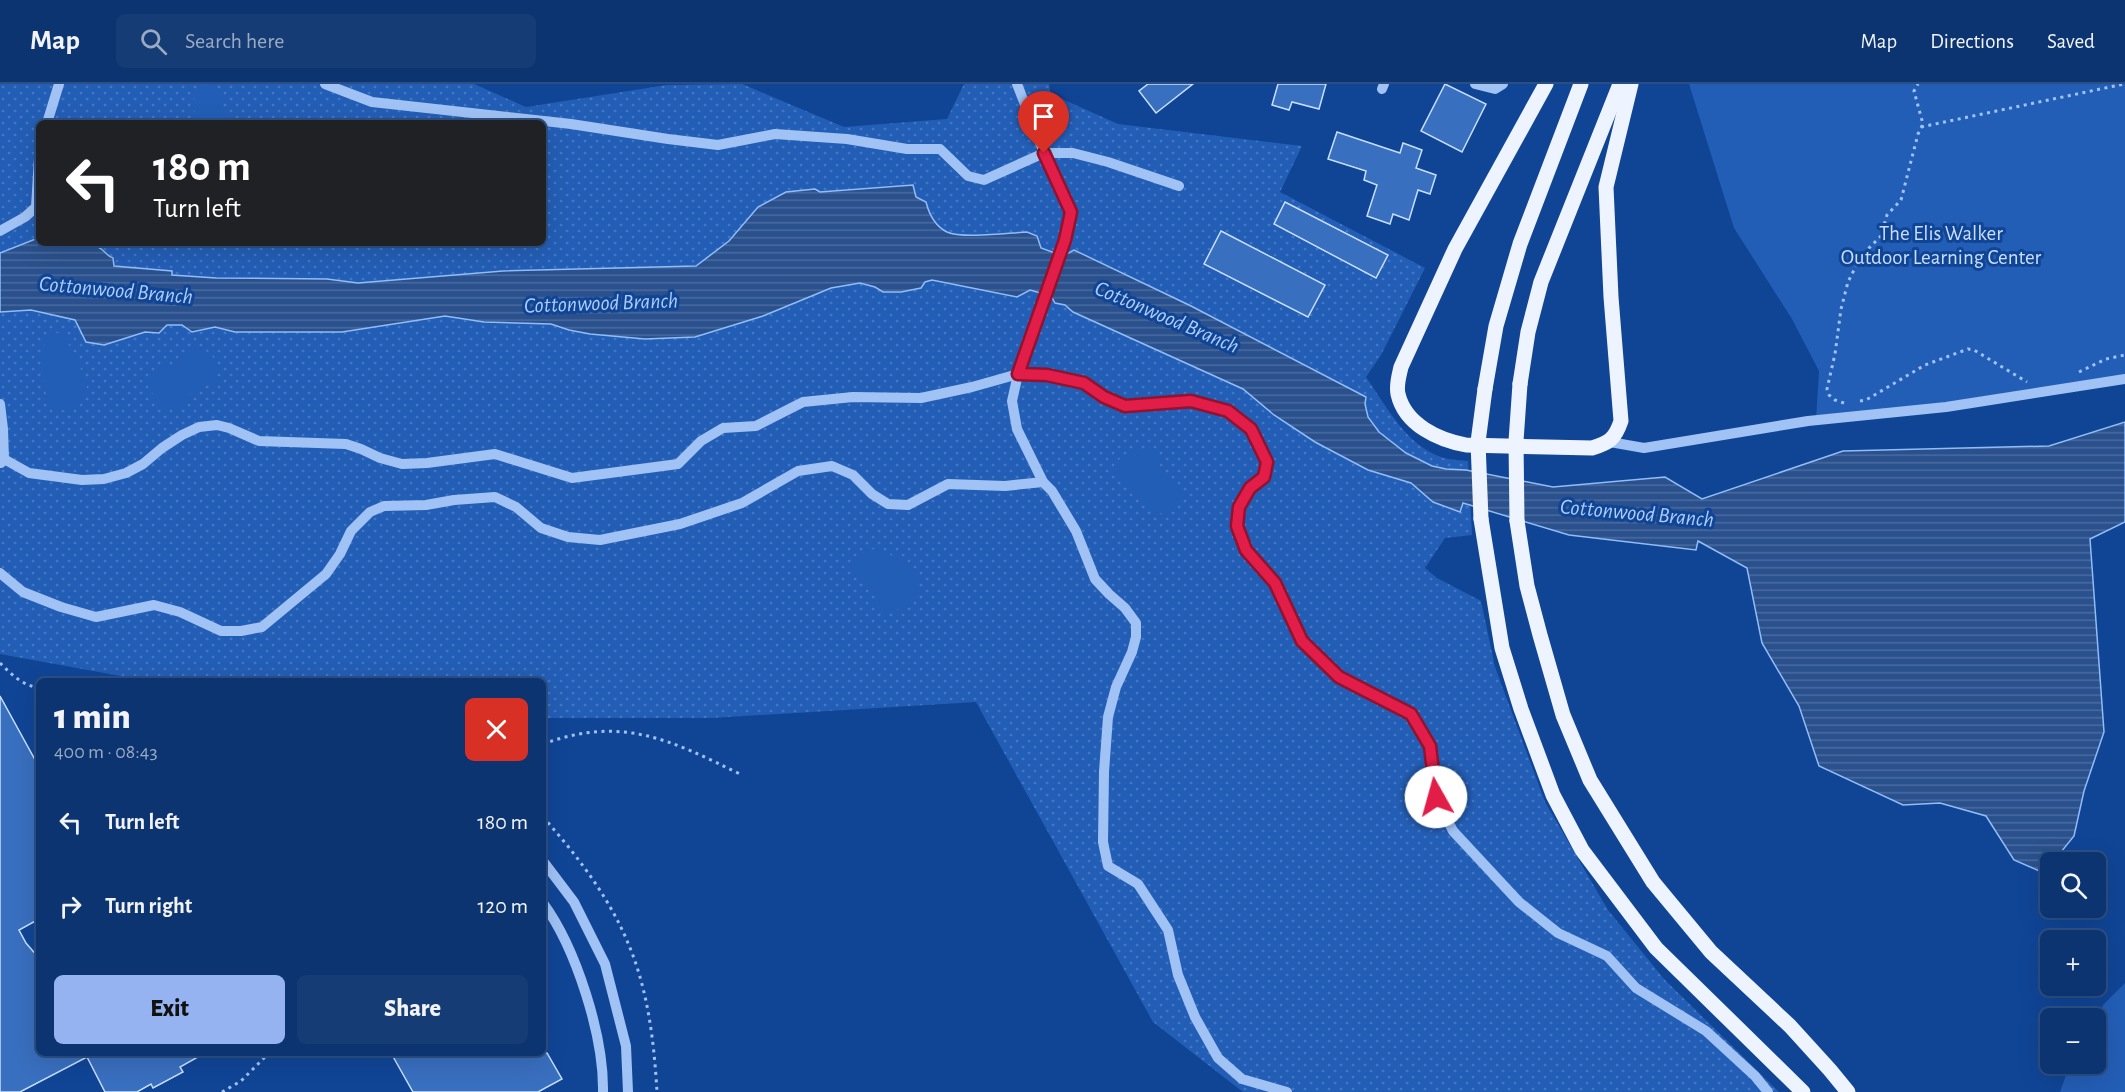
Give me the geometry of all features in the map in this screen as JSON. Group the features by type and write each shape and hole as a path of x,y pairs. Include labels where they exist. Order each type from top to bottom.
{"main road":[{"path":"1546,84 1455,249 1401,366 1397,382 1398,395 1403,406 1430,434 1447,441 1466,444 1592,448 1610,442 1617,434 1621,421 1611,297 1606,187 1631,84"},
{"path":"1581,84 1520,244 1496,326 1485,389 1478,442 1480,519 1505,658 1553,795 1582,850 1656,948 1803,1092"},
{"path":"1620,84 1541,282 1528,332 1520,384 1516,441 1516,521 1527,586 1563,715 1590,780 1653,882 1711,952 1790,1026 1848,1092"}],"lane":[{"path":"48,120 60,84"},
{"path":"325,84 372,102 535,120"},
{"path":"1017,84 1044,153 1071,212 1065,240 1018,374 1012,401 1017,429 1043,482 1052,491 1077,531 1095,579 1125,608 1136,623 1136,637 1132,652 1116,687 1108,717 1103,842 1108,866 1138,884 1168,930 1178,975 1195,1017 1218,1058 1242,1079 1287,1092"},
{"path":"1475,84 1495,89 1503,84"},
{"path":"546,121 668,140 718,145 775,134 847,139 907,149 940,149 968,176 984,180 1044,153 1073,153 1108,162 1179,186"},
{"path":"0,231 36,209"},
{"path":"0,404 3,429 2,462 29,472 81,480 104,479 126,473 143,464 162,448 199,427 217,425 259,441 346,444 402,464 427,463 495,453 572,478 678,464 700,441 723,428 756,426 803,402 852,397 921,398 1018,374 1047,375 1084,383 1104,397 1125,406 1191,401 1228,411 1251,429 1267,462 1264,477 1250,488 1239,507 1237,526 1246,550 1275,583 1302,641 1339,677 1411,714 1430,746 1436,797 1453,831 1519,902 1558,933 1607,956 1636,988 1706,1031 1755,1076 1768,1092"},
{"path":"1610,442 1644,448 1808,421 1946,407 2125,379"},
{"path":"0,573 22,591 61,608 96,616 154,605 180,612 221,631 241,631 262,627 326,574 340,554 351,531 370,512 384,506 426,505 495,497 516,507 541,528 568,537 600,540 680,524 742,503 798,471 832,466 853,476 872,495 888,504 908,505 948,484 1005,486 1043,482"},
{"path":"546,865 574,902 605,964 626,1046 628,1092"},
{"path":"546,907 575,964 595,1023 603,1092"}],"path":[{"path":"1918,84 1914,91 1923,124 1902,200 1887,215 1881,236 1861,256 1848,282 1827,388 1829,395 1844,403 1866,400 1925,365 1968,349 1988,358 2027,382"},
{"path":"1921,127 2124,84"},
{"path":"2076,374 2106,359 2125,355"},
{"path":"0,663 25,685 36,687"},
{"path":"546,743 577,733 617,730 666,741 695,752 742,775"},
{"path":"546,821 606,900 628,944 646,1002 654,1050 657,1092"},
{"path":"222,1092 241,1081 266,1056"}],"green space":[{"path":"0,84 474,84 526,107 667,85 742,84 844,127 947,119 964,84 1049,84 1051,94 1118,124 1302,146 1280,192 1425,268 1381,355 1366,377 1399,425 1419,445 1444,458 1468,461 1472,535 1445,538 1425,568 1437,578 1481,601 1495,667 1545,802 1608,910 1664,979 1779,1092 1243,1092 1153,1022 976,702 711,718 546,718 546,678 132,678 0,654"},
{"name":"The Elis Walker Outdoor Learning Center","path":"1689,84 2125,84 2125,379 1816,420 1819,371 1792,319 1734,228"},
{"path":"210,85 219,91 222,107 232,120 198,120 194,100 201,86"},
{"path":"53,332 66,338 75,360 86,377 87,391 79,407 66,411 56,408 47,400 40,358 47,336"},
{"path":"190,347 197,347 209,353 216,363 217,376 214,383 195,390 178,407 165,408 148,387 147,377 159,368 173,364"},
{"path":"1134,448 1155,455 1162,470 1181,492 1183,496 1174,510 1165,513 1155,511 1112,471 1116,462"},
{"path":"875,549 899,559 914,571 918,579 919,587 914,596 890,613 879,611 876,594 871,586 852,575 851,564 856,556"},
{"path":"2125,983 2125,1092 2060,1092 2066,1074 2106,1074 2106,1008 2101,1008"}],"water":[{"name":"Cottonwood Branch","path":"913,185 916,197 926,202 933,219 947,232 974,235 1027,232 1037,236 1041,248 1063,256 1074,250 1191,306 1366,397 1368,417 1379,432 1406,453 1432,466 1446,469 1466,470 1553,487 1665,477 1702,499 1843,451 2049,446 2125,422 2125,522 2090,539 2104,732 2084,791 2074,836 2061,852 2040,852 2040,871 2014,860 1986,816 1940,803 1903,805 1819,766 1799,706 1762,643 1747,568 1698,541 1696,550 1569,535 1463,503 1460,512 1433,502 1411,483 1368,470 1315,442 1274,415 1243,389 1073,312 1065,305 1055,303 1051,296 1030,290 1017,297 932,280 925,282 921,288 901,292 883,292 860,283 831,288 763,316 695,337 645,339 590,334 551,324 484,322 445,316 342,332 235,332 215,327 192,332 182,325 167,325 159,333 145,332 104,345 86,342 75,320 31,310 0,312 0,253 36,239 36,246 98,247 113,258 114,266 172,271 172,275 216,278 327,279 358,283 503,271 696,266 729,241 758,207 786,192 815,189 820,192"}],"building":[{"path":"1148,84 1193,84 1156,113 1139,91"},
{"path":"1278,84 1326,84 1319,109 1292,102 1289,110 1272,105"},
{"path":"1445,84 1486,104 1462,152 1421,131"},
{"path":"1337,132 1400,153 1403,143 1422,150 1416,168 1436,175 1430,194 1418,190 1409,220 1393,214 1390,224 1367,216 1377,185 1364,180 1366,171 1328,159"},
{"path":"1285,202 1388,255 1376,278 1274,224"},
{"path":"1221,231 1325,285 1308,317 1204,264"},
{"path":"0,696 36,762 36,921 19,930 36,955 36,1056 200,1056 180,1067 183,1072 153,1088 151,1084 137,1092 105,1092 87,1057 20,1092 0,1092"},
{"path":"547,1053 562,1079 538,1092 413,1092 393,1056 546,1056"}],"route":[{"path":"1044,153 1071,212 1065,240 1018,374 1047,375 1084,383 1104,397 1125,406 1191,401 1228,411 1251,429 1267,462 1264,477 1250,488 1239,507 1237,526 1246,550 1275,583 1302,641 1339,677 1411,714 1430,746 1436,797"}]}
